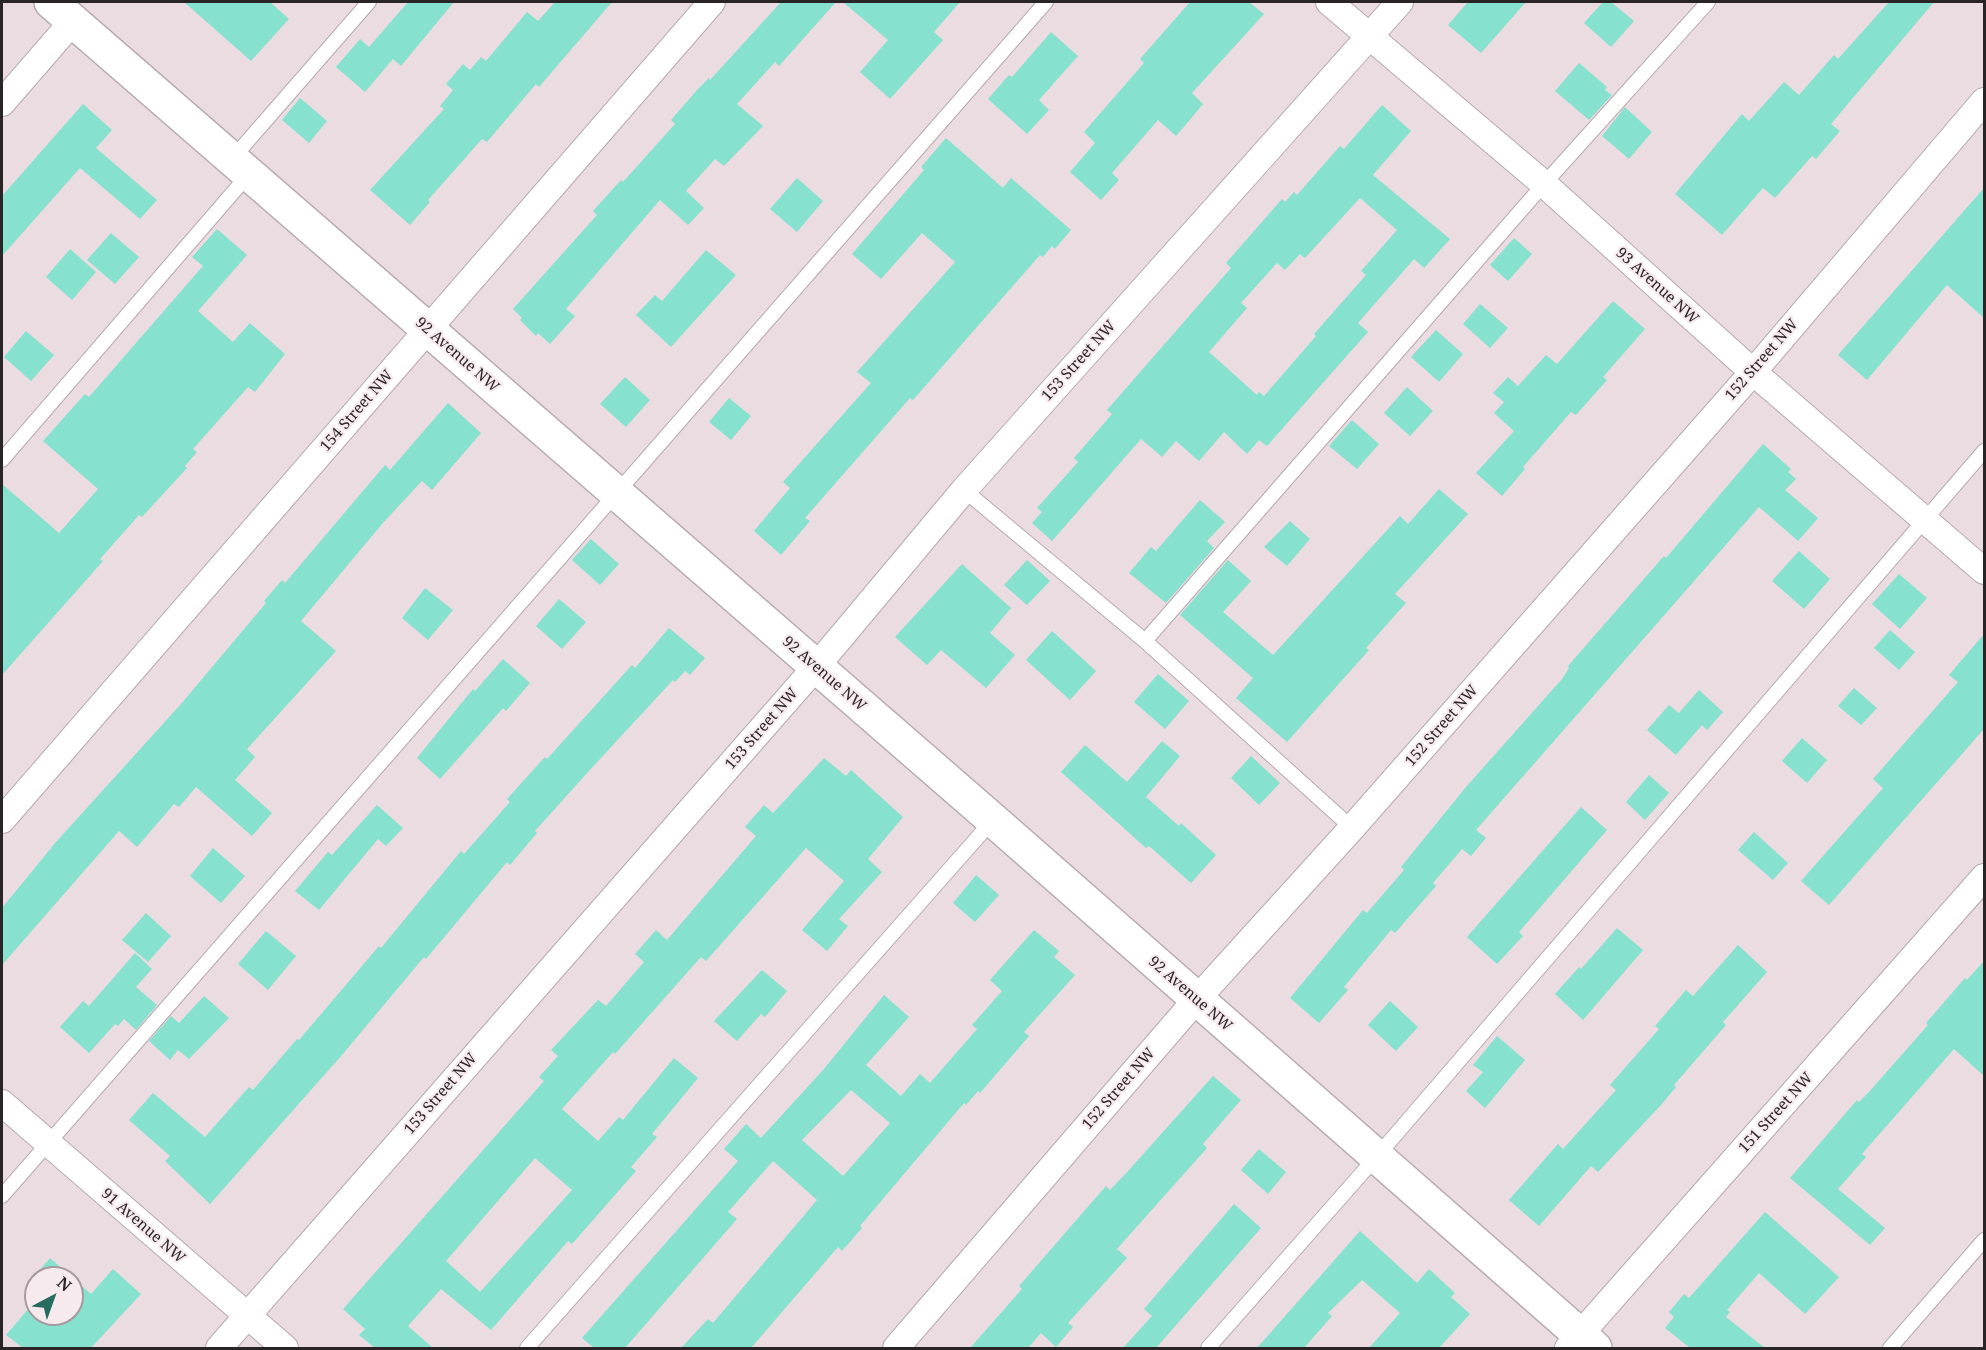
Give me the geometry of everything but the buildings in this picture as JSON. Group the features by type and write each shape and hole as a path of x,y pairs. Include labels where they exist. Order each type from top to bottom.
{"street":[{"name":"154 Street NW","path":"2,820 712,2"},
{"name":"93 Avenue NW","path":"1329,2 1544,184 1753,372 1984,571"},
{"name":"153 Street NW","path":"219,1348 815,668 964,490 1400,2"},
{"name":"92 Avenue NW","path":"62,11 617,492 1196,1000 1378,1155 1581,1344"},
{"path":"2,103 62,11"},
{"name":"152 Street NW","path":"896,1348 1196,1000 1352,828 1753,372 1984,100"},
{"name":"151 Street NW","path":"1581,1344 1984,877"},
{"name":"91 Avenue NW","path":"2,1103 285,1348"}],"lane":[{"path":"2,460 241,167 369,2"},
{"path":"2,1196 1046,2"},
{"path":"1145,641 1544,184 1708,2"},
{"path":"1208,1348 1378,1155 1984,451"},
{"path":"964,490 1145,641 1352,828"},
{"path":"527,1348 993,820"},
{"path":"1890,1348 1984,1240"}]}
